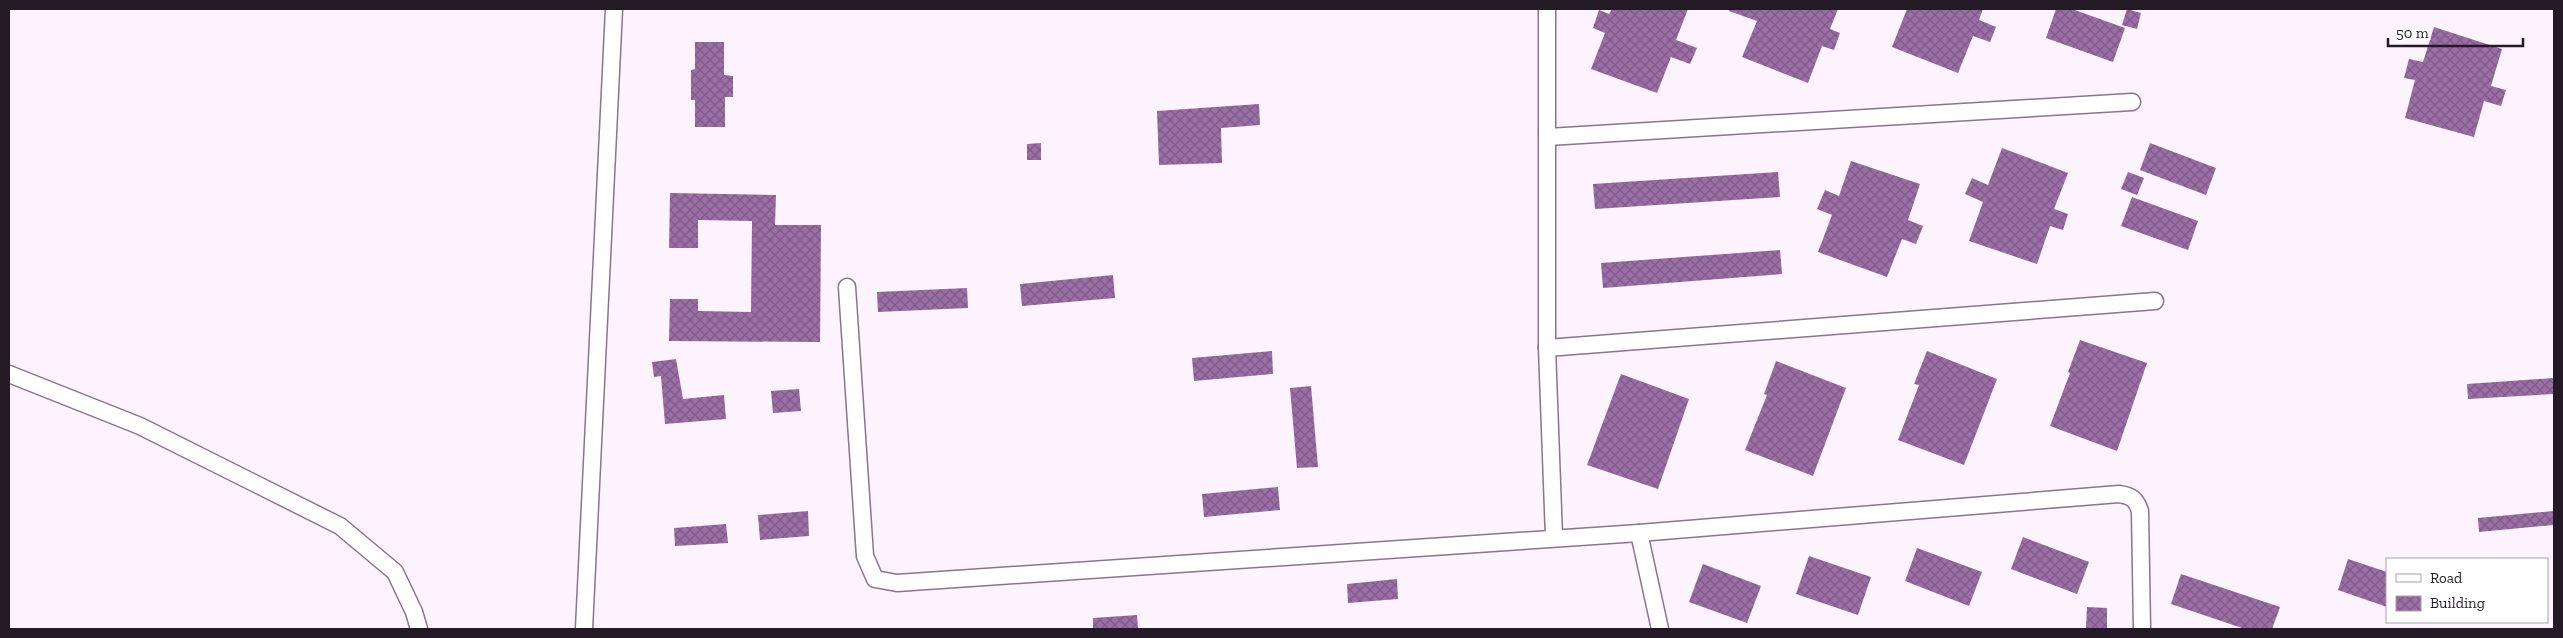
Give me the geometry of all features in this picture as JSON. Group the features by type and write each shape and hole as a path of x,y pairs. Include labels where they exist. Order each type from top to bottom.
{"street":[{"path":"584,629 614,9"},
{"path":"1547,9 1547,348 1554,537"},
{"path":"1548,136 2132,102"},
{"path":"847,287 866,556 875,579 896,583 1554,537 1639,533 2119,494 2130,496 2136,501 2140,512 2142,629"},
{"path":"1547,348 2155,301"},
{"path":"9,374 140,426 340,526 395,572 420,629"},
{"path":"1639,533 1660,629"}],"building":[{"path":"1612,9 1688,9 1676,40 1697,48 1690,64 1671,57 1657,93 1591,69 1605,33 1593,28 1599,10 1609,14"},
{"path":"1730,9 1838,9 1830,29 1840,33 1834,50 1822,46 1808,83 1742,57 1757,21 1729,11"},
{"path":"1907,9 1983,9 1979,20 1996,27 1990,42 1973,36 1958,73 1892,47"},
{"path":"2056,9 2072,9 2125,28 2113,62 2046,38"},
{"path":"2127,9 2141,13 2137,29 2122,25"},
{"path":"2434,27 2502,49 2491,86 2506,90 2501,106 2484,101 2474,137 2405,118 2415,80 2404,78 2409,59 2423,62"},
{"path":"695,42 724,42 724,75 733,76 733,97 725,97 725,127 695,127 695,100 691,100 691,70 695,69"},
{"path":"1259,104 1260,125 1221,128 1222,163 1159,165 1157,111"},
{"path":"1041,143 1041,160 1027,160 1027,144"},
{"path":"2150,143 2216,168 2206,195 2140,170"},
{"path":"2002,148 2068,173 2054,209 2068,214 2063,230 2050,226 2037,264 1969,241 1983,202 1965,194 1972,178 1988,185"},
{"path":"1851,161 1920,184 1908,220 1923,226 1916,244 1902,239 1887,277 1818,252 1832,215 1817,209 1825,190 1839,196"},
{"path":"1778,172 1780,197 1595,209 1593,184"},
{"path":"2128,172 2144,178 2137,195 2121,189"},
{"path":"670,193 776,195 775,225 821,225 820,342 669,341 670,299 698,299 698,311 751,312 752,221 698,220 698,248 669,248"},
{"path":"2132,197 2198,221 2188,250 2121,226"},
{"path":"1780,250 1782,274 1603,288 1601,263"},
{"path":"1113,275 1115,298 1022,306 1020,284"},
{"path":"967,288 968,308 878,312 877,292"},
{"path":"2080,340 2147,363 2117,451 2050,426"},
{"path":"1272,351 1273,374 1194,381 1192,358"},
{"path":"1927,351 1997,379 1964,465 1898,440 1919,385 1914,384"},
{"path":"676,359 683,399 724,395 726,419 665,424 661,376 654,377 652,362"},
{"path":"1776,361 1846,388 1813,476 1745,450 1767,395 1764,394"},
{"path":"1621,374 1689,399 1658,489 1587,465"},
{"path":"2554,378 2554,394 2468,399 2467,384"},
{"path":"1311,386 1318,467 1297,468 1290,388"},
{"path":"799,389 801,411 773,413 771,391"},
{"path":"1278,487 1280,510 1204,517 1202,494"},
{"path":"808,511 809,536 760,540 758,515"},
{"path":"2554,511 2554,525 2479,532 2478,518"},
{"path":"726,524 728,543 675,546 674,528"},
{"path":"2023,537 2089,562 2077,594 2011,569"},
{"path":"1917,548 1982,572 1969,606 1905,581"},
{"path":"1809,556 1871,577 1858,615 1796,594"},
{"path":"2348,559 2386,572 2386,607 2338,590"},
{"path":"1703,564 1761,586 1747,623 1689,602"},
{"path":"2181,574 2280,607 2272,629 2245,629 2171,604"},
{"path":"1397,579 1398,599 1348,603 1347,584"},
{"path":"2087,607 2107,608 2107,629 2086,629"},
{"path":"1137,615 1138,629 1093,629 1093,618"}]}
